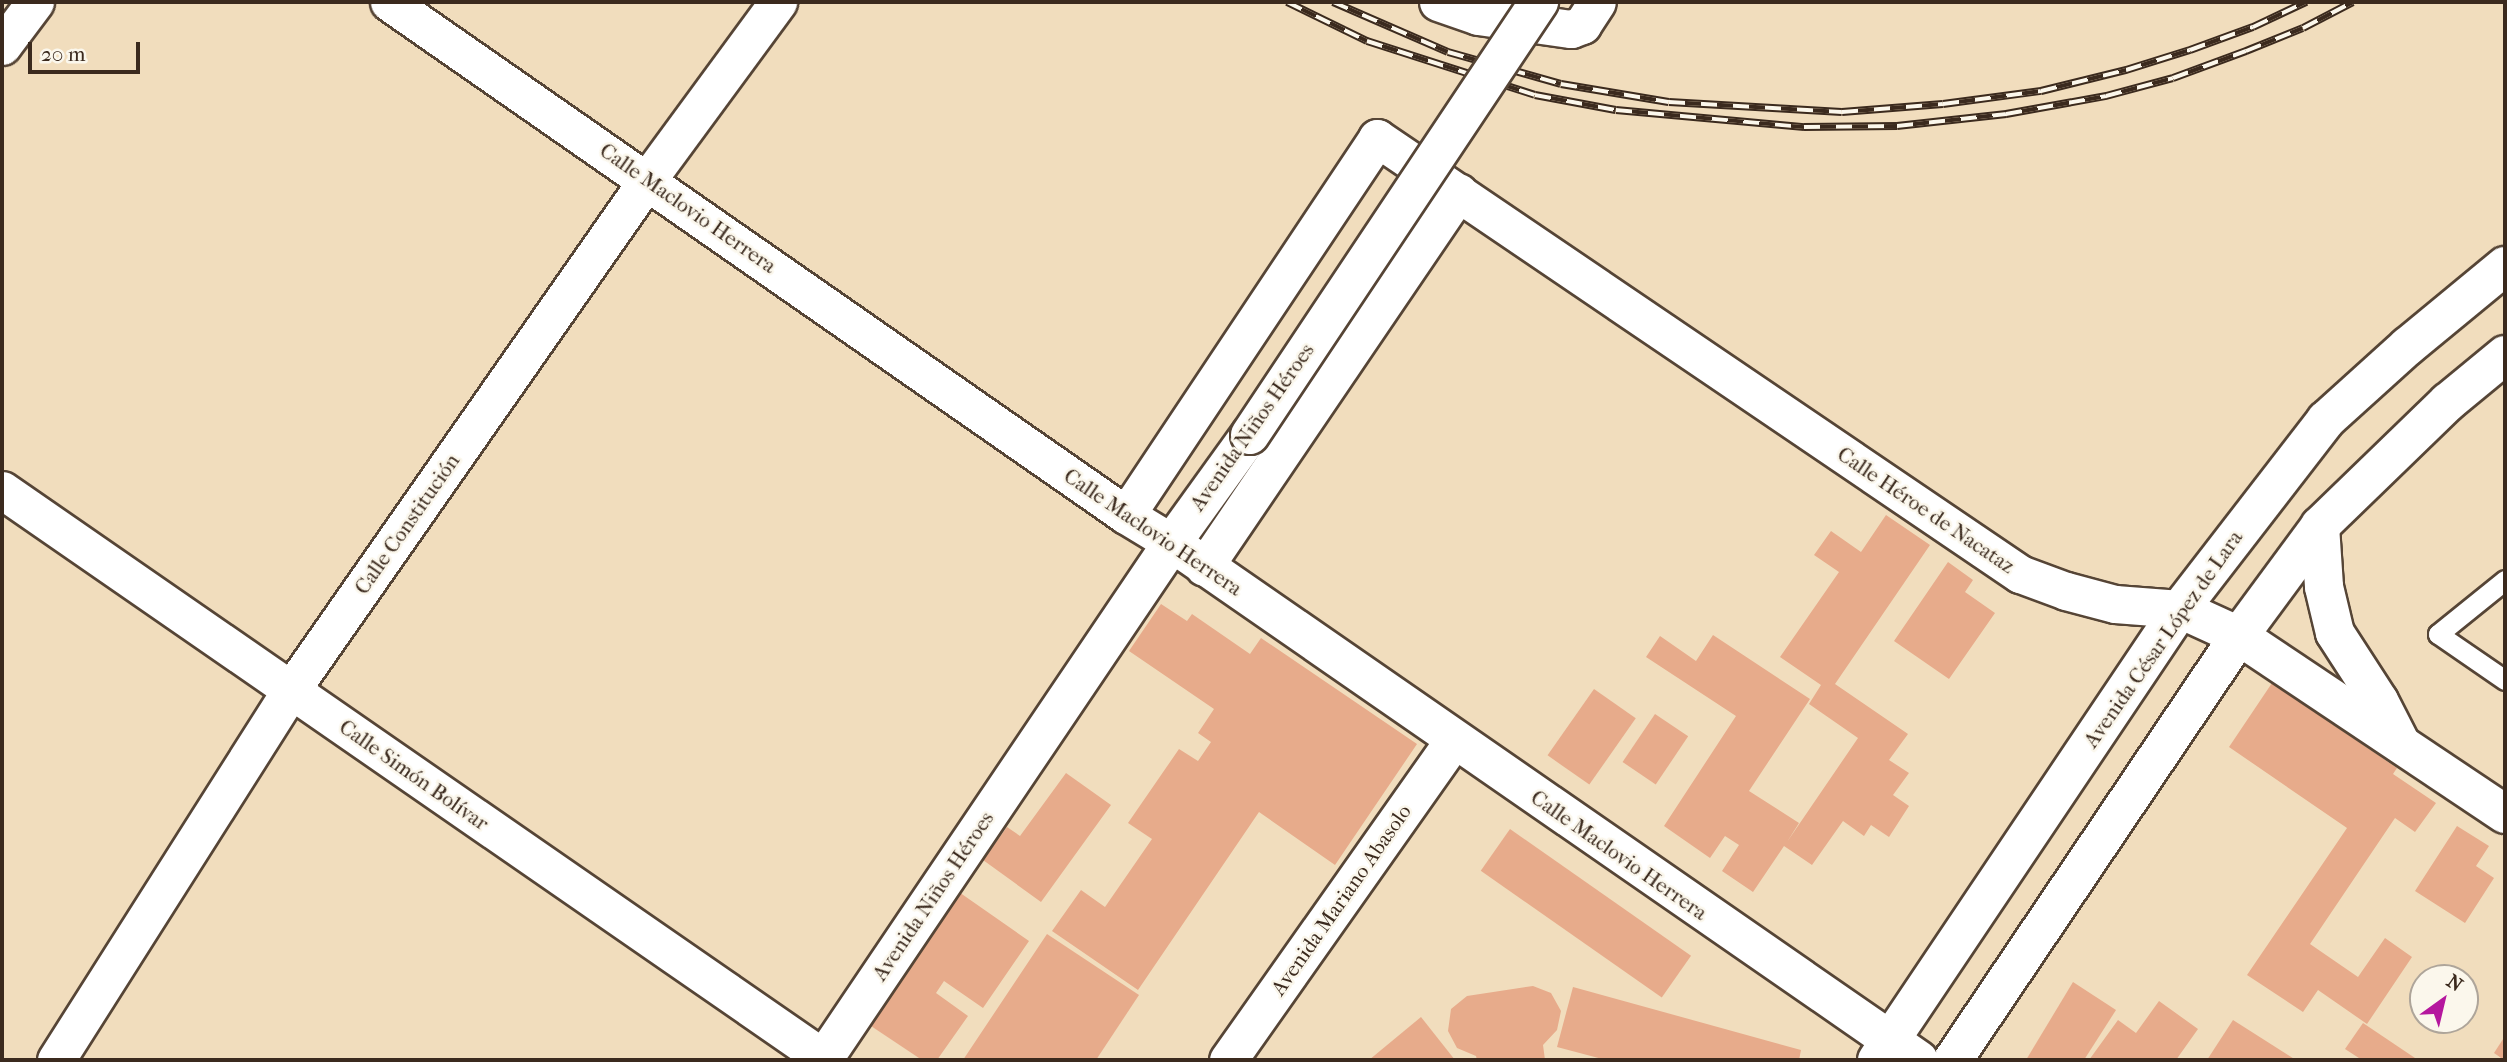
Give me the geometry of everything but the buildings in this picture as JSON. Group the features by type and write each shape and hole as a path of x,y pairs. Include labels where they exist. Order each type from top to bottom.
{"street":[{"path":"2,47 35,2"},
{"name":"Calle Maclovio Herrera","path":"389,2 648,179 1126,515 1172,543 1895,1054"},
{"name":"Calle Constitución","path":"56,1060 291,690 648,179 778,2"},
{"path":"1438,2 1571,29 1582,25 1597,2"},
{"name":"Avenida Niños Héroes","path":"824,1060 1172,543 1250,435 1539,2"},
{"name":"Calle Héroe de Nacataz","path":"1126,515 1377,138 1459,191 2020,574 2066,592 2115,604 2180,609 2239,636 2505,814"},
{"path":"1203,566 1459,191"},
{"name":"Avenida César López de Lara","path":"1895,1054 2180,609 2326,420 2408,346 2505,266"},
{"path":"1954,1060 2239,636 2320,526 2448,402 2505,355"},
{"name":"Calle Simón Bolívar","path":"2,490 824,1060"},
{"path":"2320,526 2324,587 2335,633 2379,701 2401,744"},
{"name":"Avenida Mariano Abasolo","path":"1228,1060 1454,740"}],"lane":[{"path":"2505,580 2438,634 2505,680"}],"railway":[{"path":"1287,2 1367,41 1535,95 1616,110 1804,127 1897,126 2006,114 2106,96 2173,78 2246,51 2303,28 2353,2"},
{"path":"1333,2 1448,52 1561,84 1669,102 1842,112 1943,104 2041,91 2126,70 2190,50 2253,27 2306,2"}]}
